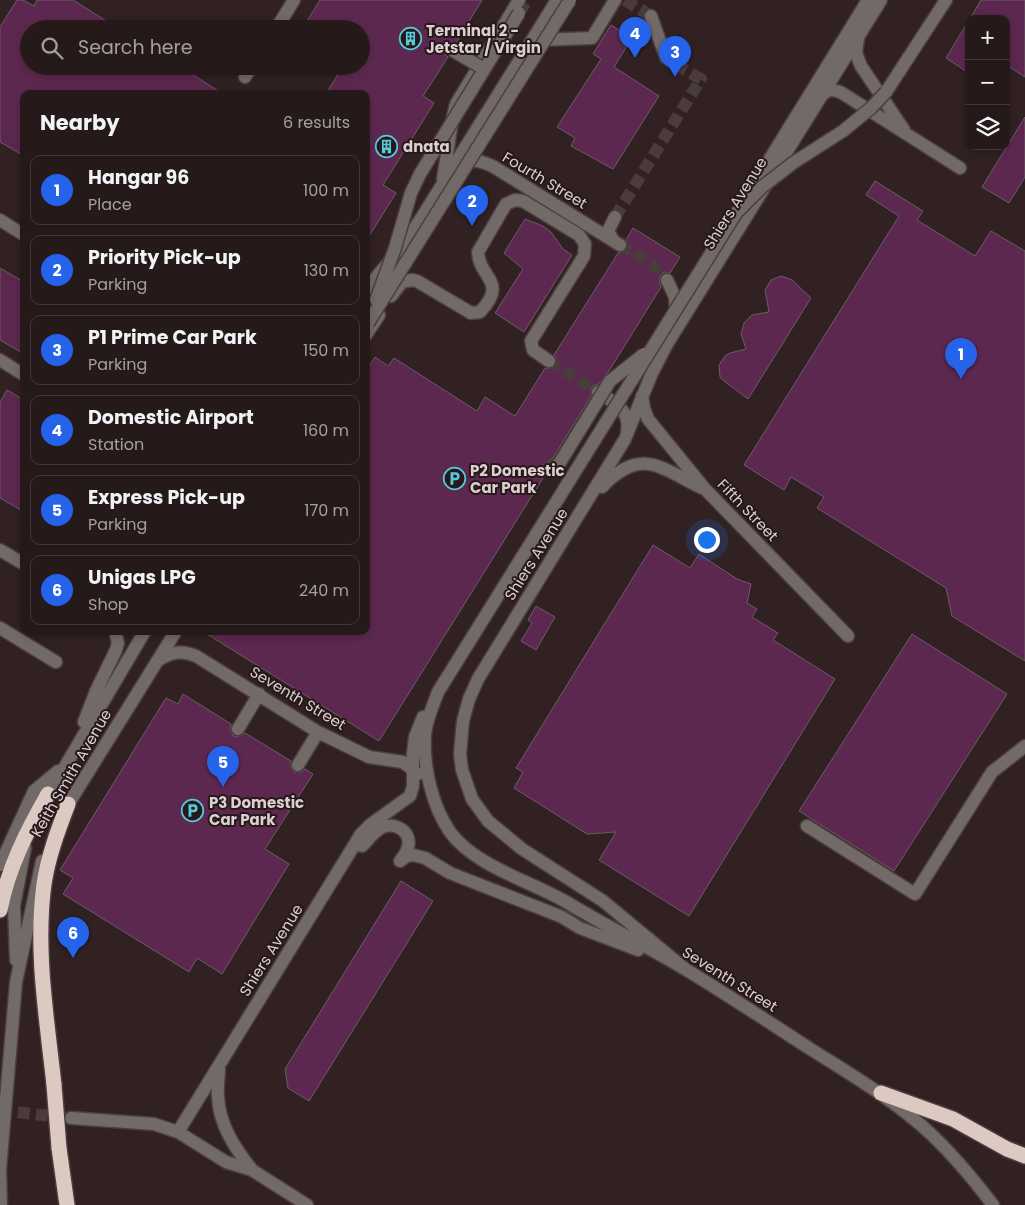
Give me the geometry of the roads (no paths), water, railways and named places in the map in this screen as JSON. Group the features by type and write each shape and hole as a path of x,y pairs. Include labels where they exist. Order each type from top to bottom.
{"highway":[{"path":"0,910 14,861 27,832 48,794"},
{"path":"67,1205 59,1148 42,968 41,917 44,883 52,847 68,804"},
{"path":"881,1094 953,1119 993,1142 1025,1156"}],"street":[{"path":"282,20 294,0"},
{"path":"370,285 402,247 558,0"},
{"path":"370,323 570,0"},
{"path":"532,40 592,38 615,0"},
{"path":"875,4 880,5 890,0"},
{"path":"736,213 762,187 793,163 843,131 871,108 896,79 946,0"},
{"name":"Shiers Avenue","path":"684,968 603,901 522,849 488,821 472,799 462,770 460,747 463,721 469,699 478,679 541,575 589,501 625,438 652,373 676,329 820,98 875,4"},
{"name":"Shiers Avenue","path":"438,692 736,213 875,4"},
{"path":"370,319 395,248 411,193 420,174 484,69 519,6"},
{"path":"441,187 456,104 519,6"},
{"path":"651,16 666,58 674,63"},
{"path":"860,32 856,53 861,66 906,134"},
{"path":"452,50 484,69"},
{"path":"820,98 828,91 837,91 960,168"},
{"name":"Fourth Street","path":"451,172 466,161 483,161 616,243 608,231 615,218"},
{"path":"370,324 398,285 407,280 418,281 471,314 480,312 492,294 493,288 479,259 478,252 506,204 518,199 579,235 585,244 584,256 532,341 533,350 549,361"},
{"path":"0,220 20,232"},
{"path":"667,280 675,297 676,329"},
{"path":"547,472 559,464 610,381 652,348"},
{"path":"0,360 20,372"},
{"path":"598,392 622,409 628,421 625,438"},
{"name":"Fifth Street","path":"642,396 648,419 705,489 848,636"},
{"path":"589,501 617,473 638,464 648,463 657,465 705,489"},
{"path":"0,550 20,562"},
{"path":"0,628 56,662"},
{"path":"69,758 96,691 116,650 118,643 116,635"},
{"name":"Keith Smith Avenue","path":"16,982 14,906 29,834 48,794 143,635"},
{"name":"Keith Smith Avenue","path":"16,982 40,866 50,840 68,804 173,635"},
{"name":"Seventh Street","path":"157,661 170,653 187,653 196,656 318,732 369,757 403,762 414,770 426,784 451,833 478,856 498,868 547,891 684,968 881,1094 930,1134 958,1162 993,1205"},
{"path":"414,770 415,737 425,712 438,692"},
{"name":"Seventh Street","path":"435,804 429,774 425,734 429,715 438,692"},
{"path":"238,728 259,694"},
{"path":"298,765 318,732"},
{"path":"807,826 915,894 992,772 1025,746"},
{"name":"Keith Smith Avenue","path":"0,865 34,791 69,758"},
{"name":"Shiers Avenue","path":"178,1132 366,829 407,800 412,791 414,770"},
{"path":"334,878 372,835 381,828 391,825 399,827 405,832 409,840 408,848 400,861 407,856 413,855 425,858 450,873 562,917 580,928 684,968"},
{"path":"1,1205 0,1170 16,982"},
{"path":"219,1066 218,1097 223,1123 234,1147 252,1170"},
{"path":"71,1118 154,1124 178,1132 226,1162 252,1170 307,1205"}],"tunnel":[{"path":"519,13 527,0"},
{"path":"625,0 651,16"},
{"path":"615,217 701,79 674,63"},
{"path":"620,245 654,266 667,280"},
{"path":"549,361 598,392"},
{"path":"0,1110 66,1118"}],"place":[{"name":"Terminal 2 - Jetstar / Virgin","path":"410,39"},
{"name":"Domestic Airport","path":"635,58"},
{"name":"P1 Prime Car Park","path":"675,77"},
{"name":"dnata","path":"387,146"},
{"name":"Priority Pick-up","path":"472,226"},
{"name":"Hangar 96","path":"961,379"},
{"name":"P2 Domestic Car Park","path":"454,479"},
{"name":"Express Pick-up","path":"223,787"},
{"name":"P3 Domestic Car Park","path":"193,811"},
{"name":"Unigas LPG","path":"73,958"}]}
